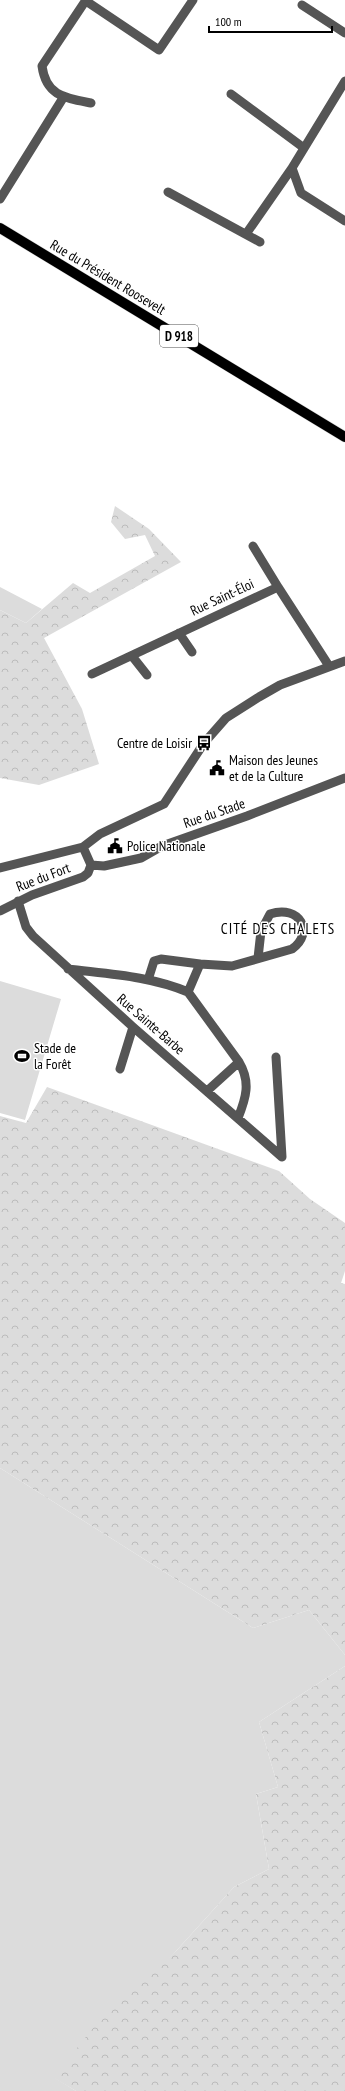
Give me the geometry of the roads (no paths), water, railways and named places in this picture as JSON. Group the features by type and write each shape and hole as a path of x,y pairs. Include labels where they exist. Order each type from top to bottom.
{"main road":[{"name":"Rue du Président Roosevelt","path":"0,228 345,437"}],"street":[{"path":"90,103 63,98 52,89 44,77 42,66 86,0 159,50 193,0"},
{"path":"302,6 345,33"},
{"path":"246,234 292,168 345,81"},
{"path":"231,94 304,148"},
{"path":"0,198 63,98"},
{"path":"292,168 301,193 345,222"},
{"path":"168,192 260,242"},
{"name":"Rue Saint-Éloi","path":"253,546 329,666"},
{"name":"Rue Saint-Éloi","path":"92,674 278,587"},
{"path":"179,633 192,652"},
{"path":"132,656 146,675"},
{"path":"0,868 83,847 100,834 164,804 204,742 226,718 259,696 280,685 345,661"},
{"name":"Rue du Stade","path":"91,865 104,866 141,858 162,846 247,816 345,778"},
{"path":"83,847 91,865"},
{"name":"Rue du Fort","path":"0,911 18,901 83,877 88,873 91,865"},
{"name":"Rue Sainte-Barbe","path":"18,901 23,919 29,932 133,1027 282,1157 276,1057"},
{"path":"148,980 154,961 161,959 232,966 292,949 299,945 303,927 299,917 290,912 280,911 270,914 261,931 258,958"},
{"path":"188,992 200,964"},
{"path":"68,969 148,980 163,983 188,992 244,1070 248,1083 246,1098 238,1118"},
{"path":"120,1069 133,1027"},
{"path":"206,1091 239,1062"}],"place":[{"name":"Centre de Loisir","path":"204,743"},
{"name":"Maison des Jeunes et de la Culture","path":"217,768"},
{"name":"Police Nationale","path":"115,846"},
{"name":"Stade de la Forêt","path":"22,1056"}],"district":[{"name":"CITÉ DES CHALETS","path":"278,928"}]}
